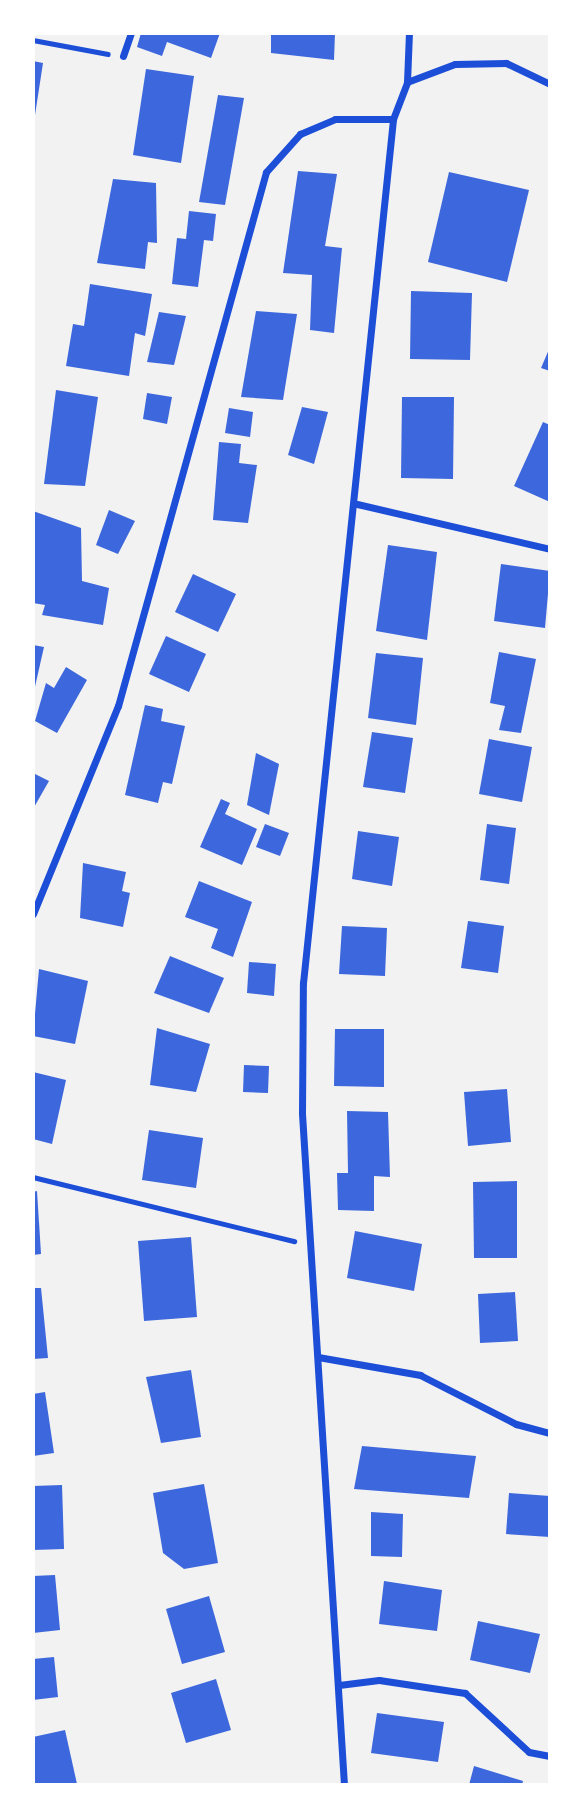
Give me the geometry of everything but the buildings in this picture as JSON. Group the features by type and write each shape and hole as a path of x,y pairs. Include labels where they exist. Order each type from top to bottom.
{"street":[{"path":"123,56 131,33"},
{"path":"344,1785 340,1685 310,1245 303,983 357,504 393,119 407,82 409,33"},
{"path":"407,82 454,64 506,63 550,84"},
{"path":"33,914 118,706 266,172 300,134 335,119 393,119"},
{"path":"357,504 550,549"},
{"path":"318,1357 421,1375 516,1424 550,1433"},
{"path":"340,1685 379,1681 465,1693 529,1752 550,1756"}],"path":[{"path":"33,40 123,56"},
{"path":"33,1177 310,1245"}]}
